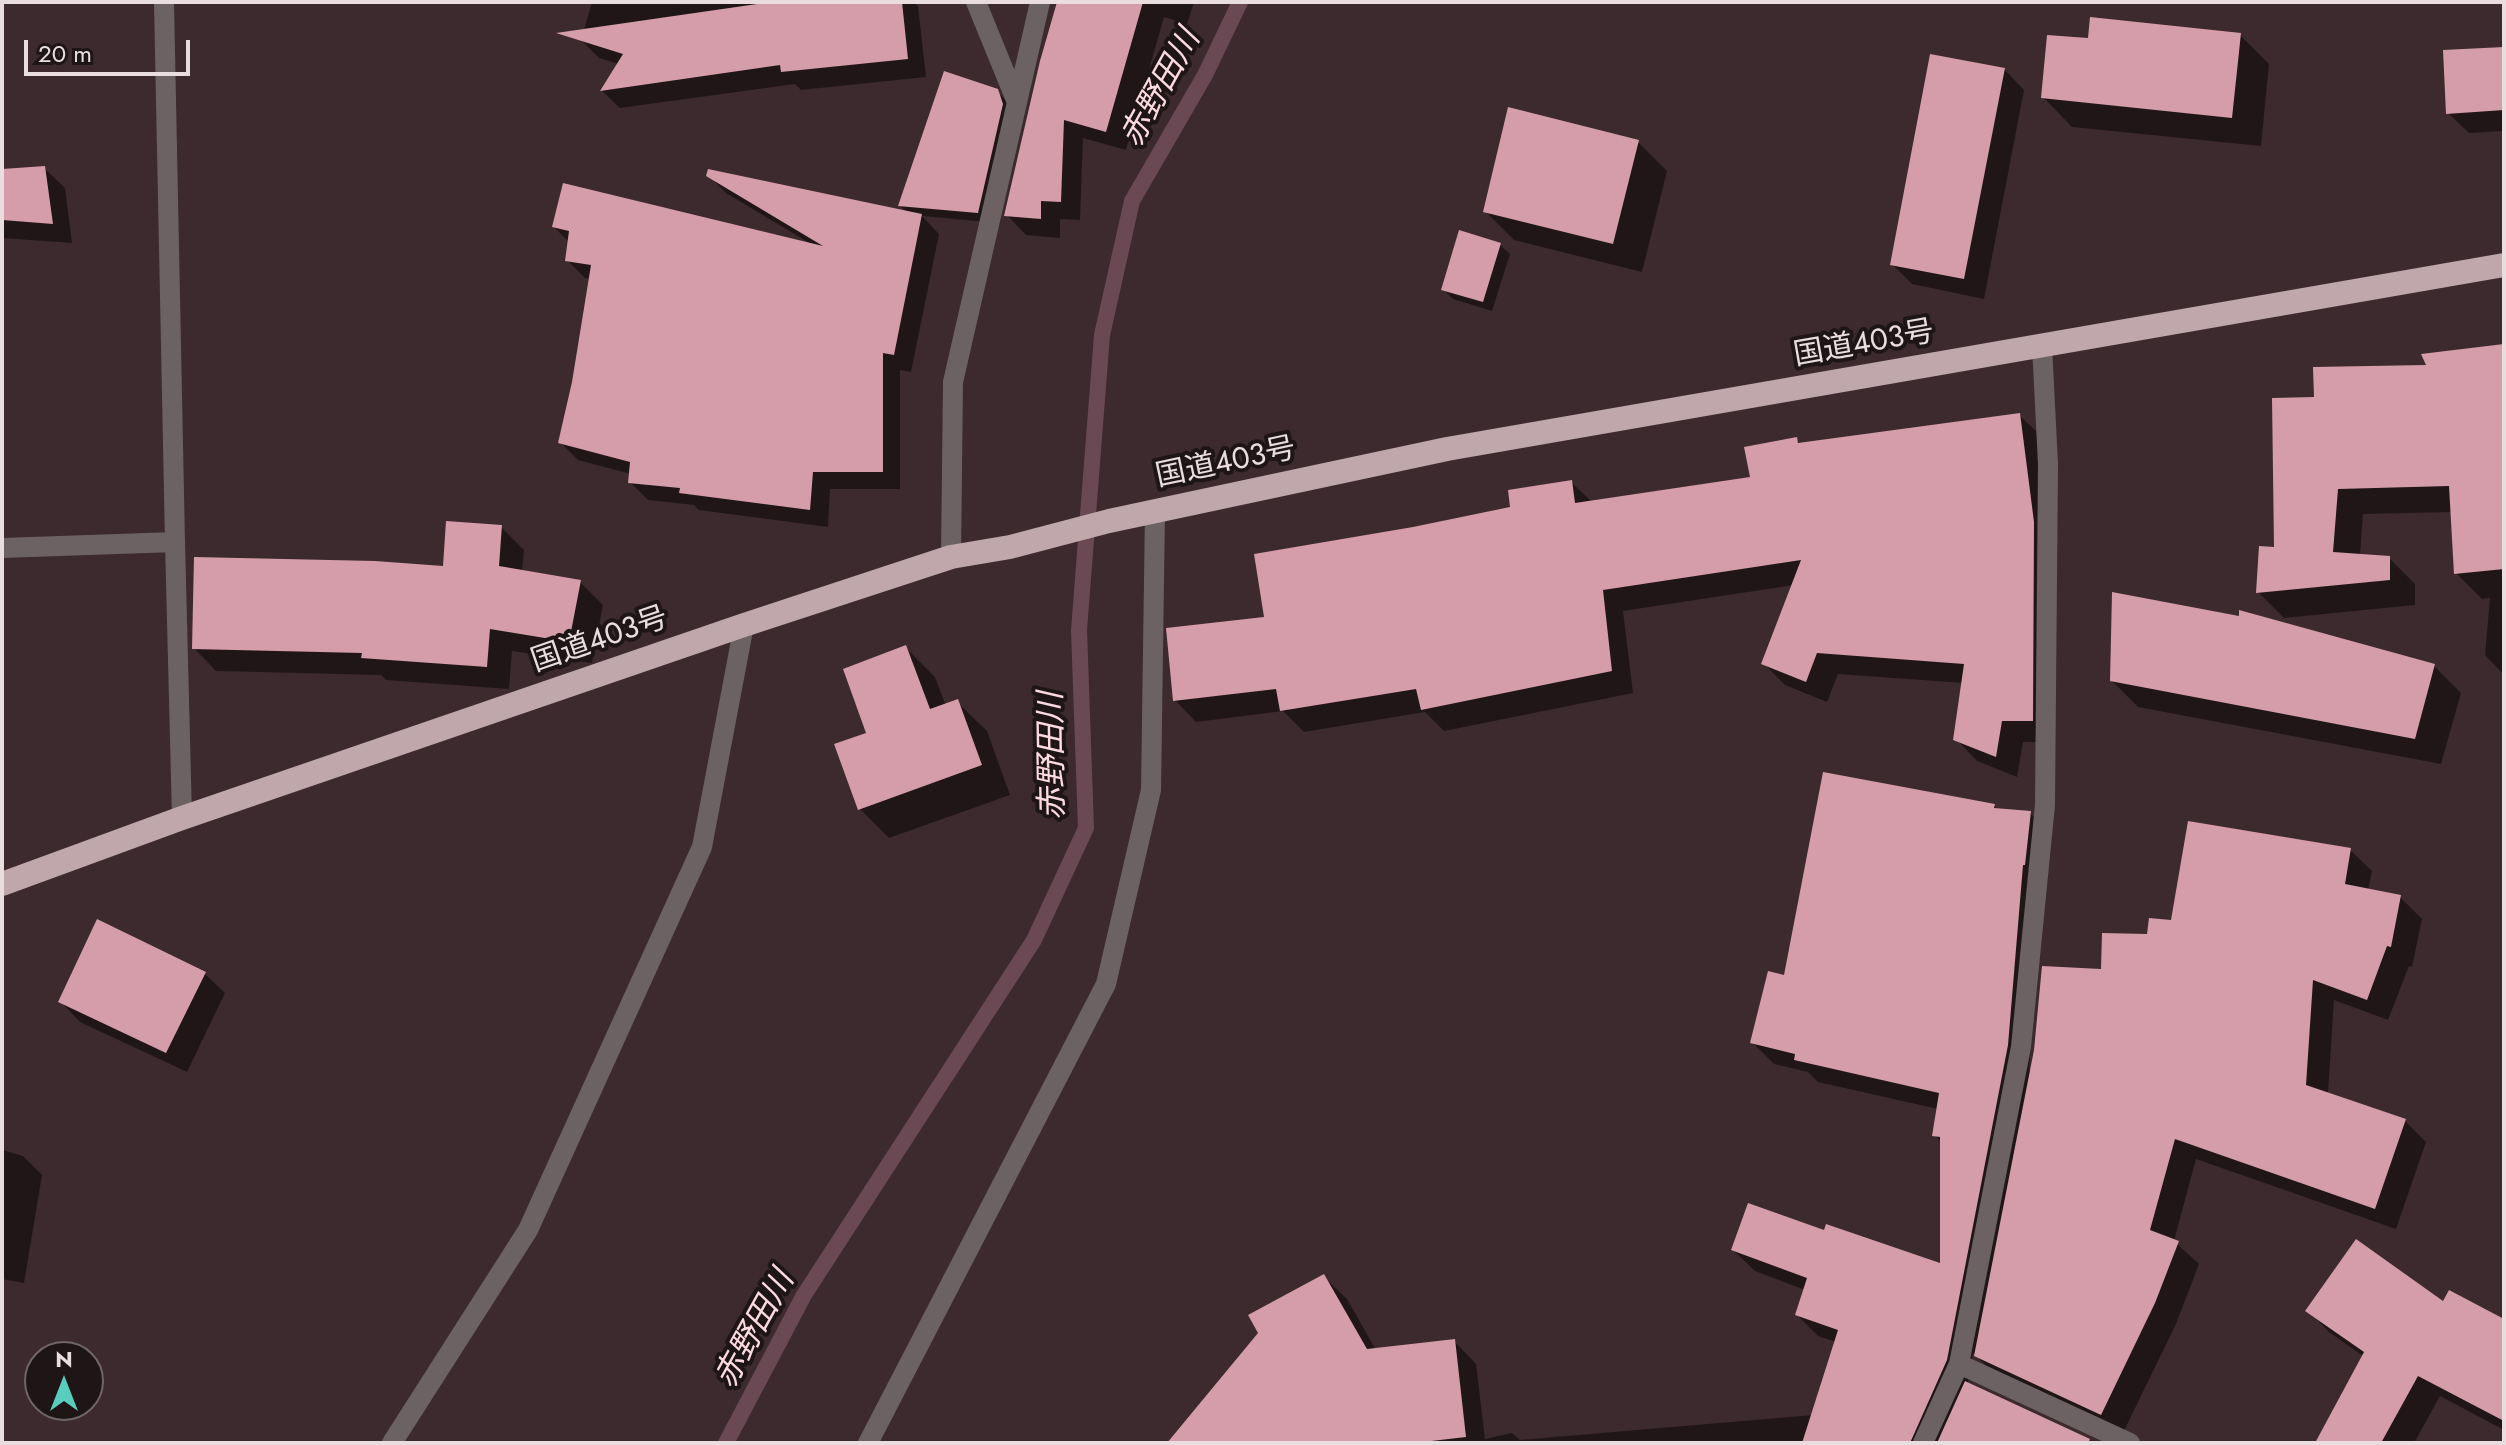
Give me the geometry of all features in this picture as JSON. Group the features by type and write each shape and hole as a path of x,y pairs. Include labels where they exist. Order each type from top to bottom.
{"highway":[{"name":"国道403号","path":"2,884 182,818 951,557 1010,547 1109,521 1447,449 2504,265"}],"street":[{"path":"164,2 182,818"},
{"path":"976,2 1016,100"},
{"path":"951,557 953,382 1040,2"},
{"path":"1923,1443 1959,1364 2021,1047 2045,805 2048,464 2042,346"},
{"path":"868,1443 1106,984 1151,790 1155,511"},
{"path":"2,548 175,542"},
{"path":"392,1443 528,1230 702,847 744,625"},
{"path":"1959,1364 2130,1443"}],"building":[{"path":"771,2 902,2 908,59 781,72 780,65 600,91 623,54 556,33"},
{"path":"1057,2 1143,2 1106,132 1064,120 1061,202 1041,201 1041,219 1004,216 1040,61"},
{"path":"2090,17 2241,33 2232,118 2041,98 2047,35 2088,38"},
{"path":"2504,47 2504,110 2446,114 2443,50"},
{"path":"1930,54 2005,68 1964,279 1890,265"},
{"path":"944,71 998,89 1003,104 978,213 898,206"},
{"path":"1508,107 1639,140 1613,244 1483,212"},
{"path":"45,166 53,224 2,220 2,169"},
{"path":"708,169 922,214 894,355 883,353 883,472 813,472 810,510 679,493 680,488 628,483 630,462 558,443 572,382 591,265 565,261 569,231 552,227 563,183 823,246 706,176"},
{"path":"1459,230 1501,243 1483,302 1441,290"},
{"path":"2504,344 2504,569 2454,574 2449,486 2338,489 2333,552 2390,556 2390,580 2256,593 2259,546 2274,547 2272,398 2314,397 2313,367 2426,365 2421,354"},
{"path":"2020,413 2034,522 2033,721 2002,721 1996,757 1953,740 1964,664 1817,653 1806,682 1761,664 1801,560 1603,590 1612,671 1421,710 1416,689 1280,711 1276,689 1173,701 1166,628 1264,617 1254,554 1510,507 1508,490 1572,480 1575,503 1750,477 1744,447 1797,437 1798,443"},
{"path":"446,521 502,525 499,566 581,580 569,642 490,629 487,667 361,658 362,653 192,649 194,557 375,561 443,566"},
{"path":"2112,592 2239,616 2239,610 2435,664 2415,739 2110,681"},
{"path":"906,645 930,709 958,699 982,765 858,810 834,744 866,733 843,669"},
{"path":"1823,772 1995,804 1994,808 2031,811 2023,865 2008,1045 1947,1360 1910,1443 1802,1443 1838,1330 1795,1315 1807,1278 1731,1250 1748,1203 1824,1230 1826,1224 1940,1263 1940,1137 1932,1136 1939,1093 1794,1060 1795,1054 1750,1043 1768,971 1784,975"},
{"path":"2188,821 2351,848 2345,884 2401,895 2391,947 2387,946 2367,1000 2313,980 2306,1085 2406,1119 2375,1209 2175,1139 2150,1230 2179,1241 2155,1303 2101,1415 1974,1356 2034,1050 2042,966 2101,969 2102,933 2147,934 2149,918 2171,920"},
{"path":"97,919 206,972 166,1053 58,1002"},
{"path":"2356,1239 2443,1301 2449,1290 2504,1319 2504,1421 2418,1376 2381,1443 2315,1443 2364,1352 2305,1311"},
{"path":"1324,1274 1367,1349 1455,1339 1466,1437 1414,1443 1167,1443 1258,1333 1248,1315"},
{"path":"1965,1381 2090,1439 2088,1443 1937,1443"}],"waterway":[{"name":"赤野田川","path":"726,1443 804,1295 1034,940 1086,828 1079,630 1102,335 1132,201 1205,75 1240,2"}]}
